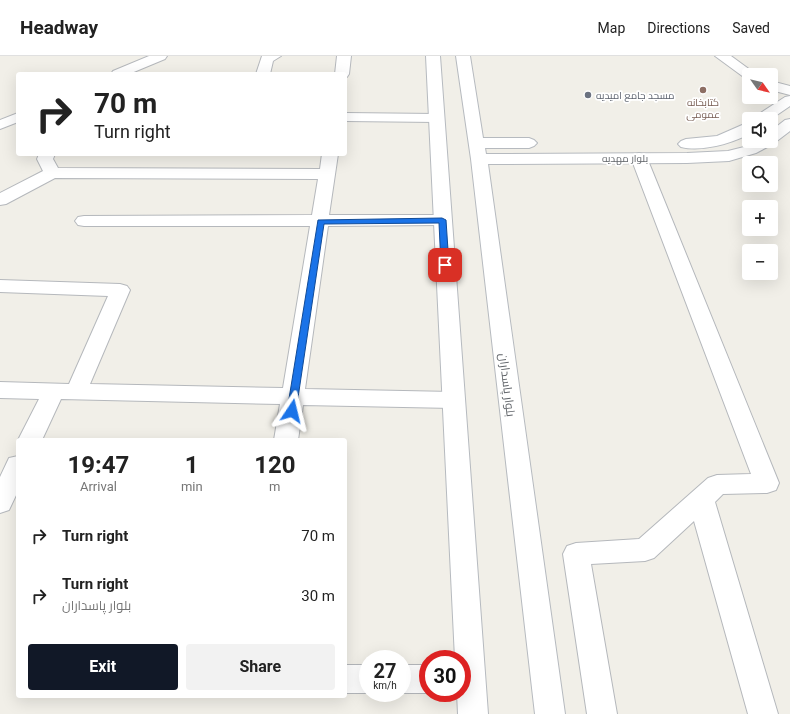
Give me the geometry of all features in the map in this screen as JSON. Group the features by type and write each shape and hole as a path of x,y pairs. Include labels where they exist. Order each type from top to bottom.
{"street":[{"path":"123,72 160,56"},
{"path":"263,72 267,59 274,56"},
{"path":"342,72 344,56"},
{"path":"425,56 433,56 453,400 465,650"},
{"name":"بلوار پاسداران","path":"463,56 477,151 550,714"},
{"path":"722,56 742,70"},
{"path":"124,59 138,66"},
{"path":"771,112 790,98 778,90"},
{"path":"347,117 436,118"},
{"path":"0,125 16,118"},
{"path":"778,132 790,123"},
{"name":"بلوار مهدیه","path":"603,144 708,143 728,139 742,131"},
{"path":"477,151 547,143"},
{"name":"بلوار مهدیه","path":"477,151 639,158 687,158 729,156 754,148"},
{"path":"47,156 45,159 52,173"},
{"path":"286,438 330,156"},
{"path":"602,714 576,554 645,550 717,484 767,483 639,158"},
{"path":"0,200 52,173 236,167 328,174"},
{"path":"84,221 320,222 442,220"},
{"path":"0,286 120,290 76,392"},
{"path":"0,390 453,400"},
{"path":"31,438 53,392"},
{"path":"0,503 16,469"},
{"path":"701,499 763,714"},
{"path":"347,679 359,679"},
{"path":"471,702 473,714"}],"place":[{"name":"کتابخانه عمومی","path":"703,90"},
{"name":"مسجد جامع امیدیه","path":"588,95"}],"route":[{"path":"292,411 320,222 442,220 445,265"}]}
